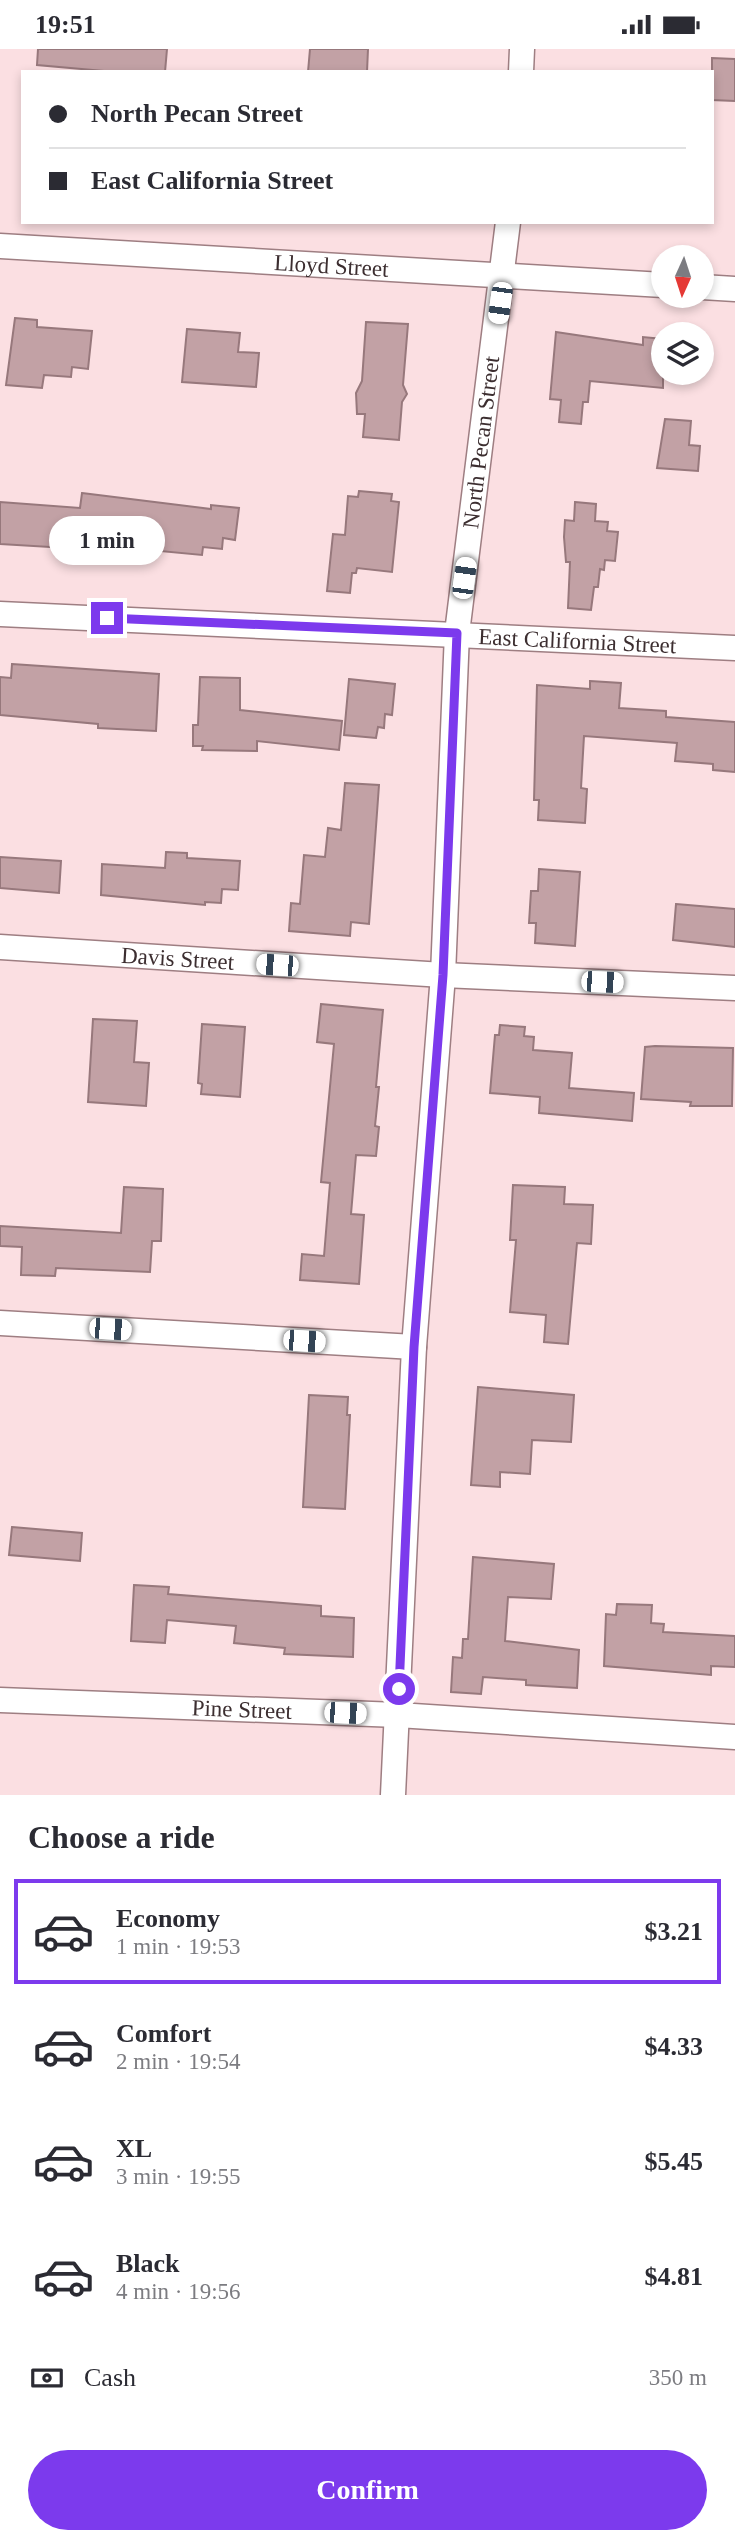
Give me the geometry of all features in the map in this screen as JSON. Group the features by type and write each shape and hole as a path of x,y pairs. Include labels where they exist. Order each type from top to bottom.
{"street":[{"path":"521,70 522,49"},
{"name":"North Pecan Street","path":"393,1795 414,1347 443,975 457,633 508,224"},
{"name":"Lloyd Street","path":"0,246 651,284"},
{"path":"714,288 735,289"},
{"name":"East California Street","path":"0,614 457,633 735,648"},
{"name":"Davis Street","path":"0,947 443,975 735,988"},
{"path":"0,1323 414,1347"},
{"name":"Pine Street","path":"0,1700 398,1715 735,1737"}],"building":[{"path":"38,49 167,49 165,70 93,70 37,65"},
{"path":"310,49 368,49 367,70 308,70"},
{"path":"712,58 735,59 735,101 714,100"},
{"path":"15,318 37,320 37,327 92,331 88,369 72,367 71,377 44,375 42,388 6,385"},
{"path":"366,322 408,324 403,385 407,394 402,402 399,440 363,437 365,414 357,414 356,393 362,381"},
{"path":"187,329 240,333 238,352 259,353 256,387 182,382"},
{"path":"556,332 643,345 643,337 651,338 651,385 663,385 663,388 590,381 588,402 583,402 581,424 559,422 561,400 550,399"},
{"path":"665,419 691,421 689,445 700,446 698,471 657,468"},
{"path":"359,491 392,494 391,501 399,502 392,572 357,568 356,573 352,573 350,593 327,591 333,534 345,535 348,496 358,497"},
{"path":"82,493 211,509 211,505 239,508 235,540 223,538 222,549 203,547 202,555 150,550 150,553 0,544 0,502 80,508"},
{"path":"575,502 596,504 595,521 608,522 607,531 618,532 615,561 605,560 604,570 600,569 591,610 568,608 570,562 566,562 565,520 574,521"},
{"path":"12,664 159,674 156,731 98,728 98,724 0,715 0,677 11,678"},
{"path":"200,677 240,678 240,710 342,721 339,750 257,741 257,751 202,750 203,746 193,746 193,725 198,725"},
{"path":"349,679 395,684 392,715 385,714 384,728 378,727 376,738 344,735"},
{"path":"590,681 621,683 619,708 666,711 666,717 735,722 735,772 713,770 713,764 675,761 677,743 584,736 581,788 587,789 585,823 538,820 539,800 534,800 537,685 590,689"},
{"path":"345,783 379,785 369,924 351,922 350,936 289,931 291,903 300,904 304,855 325,857 328,828 341,830"},
{"path":"166,852 187,853 187,858 240,861 238,890 222,889 221,903 205,902 205,905 101,895 102,864 165,868"},
{"path":"0,857 61,861 59,893 0,888"},
{"path":"539,869 580,872 575,946 535,943 536,923 529,923 531,891 538,891"},
{"path":"676,904 735,909 735,947 673,940"},
{"path":"321,1004 383,1010 376,1087 379,1087 375,1126 379,1127 376,1156 356,1155 351,1214 364,1215 359,1284 300,1280 302,1254 324,1256 330,1183 321,1182 334,1044 317,1042"},
{"path":"93,1019 137,1021 134,1062 149,1063 146,1106 88,1102"},
{"path":"202,1024 245,1027 240,1097 201,1094 202,1084 198,1083"},
{"path":"500,1025 525,1027 524,1036 534,1037 533,1050 572,1053 569,1088 634,1093 632,1121 539,1113 540,1097 490,1093 495,1035 499,1035"},
{"path":"645,1047 733,1048 732,1106 690,1106 691,1102 641,1099"},
{"path":"513,1185 565,1187 564,1204 593,1205 591,1244 577,1243 568,1344 544,1342 546,1315 510,1312 516,1240 510,1240"},
{"path":"124,1187 163,1189 161,1241 152,1241 150,1272 56,1268 55,1276 21,1275 22,1247 0,1246 0,1226 121,1233"},
{"path":"478,1387 574,1395 571,1442 532,1440 530,1474 500,1472 500,1487 471,1485"},
{"path":"309,1395 348,1397 347,1415 350,1415 345,1509 303,1507"},
{"path":"12,1527 82,1533 80,1561 9,1555"},
{"path":"473,1557 554,1564 551,1599 508,1597 505,1641 579,1650 577,1688 526,1685 526,1680 483,1677 481,1694 451,1692 453,1657 462,1658 463,1639 468,1639"},
{"path":"134,1585 169,1587 168,1594 321,1606 321,1616 354,1618 353,1657 284,1654 285,1648 234,1643 236,1626 167,1620 165,1643 131,1641"},
{"path":"617,1604 652,1605 651,1623 664,1624 663,1632 735,1636 735,1667 711,1666 711,1675 604,1666 606,1614 616,1615"}],"route":[{"path":"107,618 457,633 443,975 414,1347 399,1689"}]}
